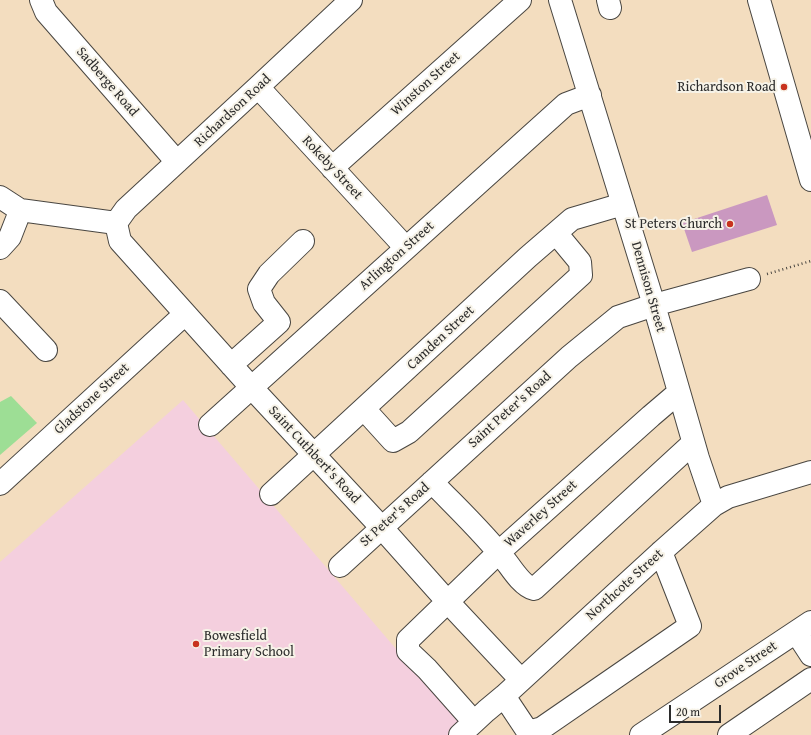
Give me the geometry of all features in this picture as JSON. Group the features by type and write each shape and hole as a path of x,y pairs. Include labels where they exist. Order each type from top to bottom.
{"street":[{"name":"Sadberge Road","path":"41,0 46,12 177,162"},
{"name":"Winston Street","path":"332,168 520,0"},
{"name":"Dennison Street","path":"560,0 654,305 678,393 714,505"},
{"path":"758,0 811,180"},
{"name":"Richardson Road","path":"116,223 126,209 258,87 344,2"},
{"name":"Rokeby Street","path":"258,87 406,248"},
{"name":"Arlington Street","path":"210,425 566,104 590,95"},
{"path":"0,197 20,210 116,223"},
{"name":"Camden Street","path":"271,494 572,219 623,204"},
{"path":"0,248 10,237 18,219 20,210"},
{"name":"Saint Cuthbert's Road","path":"116,223 120,241 251,387 521,680"},
{"path":"364,409 393,441 409,432 581,275 580,262 556,233"},
{"path":"231,365 279,322 264,303 259,289 269,274 303,241"},
{"path":"654,305 750,279"},
{"path":"0,301 46,350"},
{"name":"Saint Peter's Road","path":"450,464 569,357 618,317 654,305"},
{"name":"Gladstone Street","path":"0,484 185,314"},
{"name":"Waverley Street","path":"467,729 427,669 408,651 408,640 498,552 678,393"},
{"path":"432,482 498,552 514,572 534,589 694,443"},
{"name":"St Peter's Road","path":"340,566 450,464"},
{"name":"Northcote Street","path":"467,729 714,505 728,496 811,472"},
{"path":"504,696 528,733 542,728 690,626 661,552"},
{"path":"804,627 811,655"},
{"name":"Grove Street","path":"641,735 804,627"},
{"path":"729,735 811,680"}],"path":[{"path":"750,279 811,261"}],"shaded area":[{"name":"Bowesfield Primary School","path":"183,400 462,726 452,735 0,735 0,562"}],"green space":[{"path":"11,396 37,423 0,455 0,402"}],"building":[{"name":"St Peters Church","path":"767,195 777,225 692,252 682,223"}],"place":[{"name":"Richardson Road","path":"784,87"},
{"name":"St Peters Church","path":"730,224"},
{"name":"Bowesfield Primary School","path":"196,644"}]}
